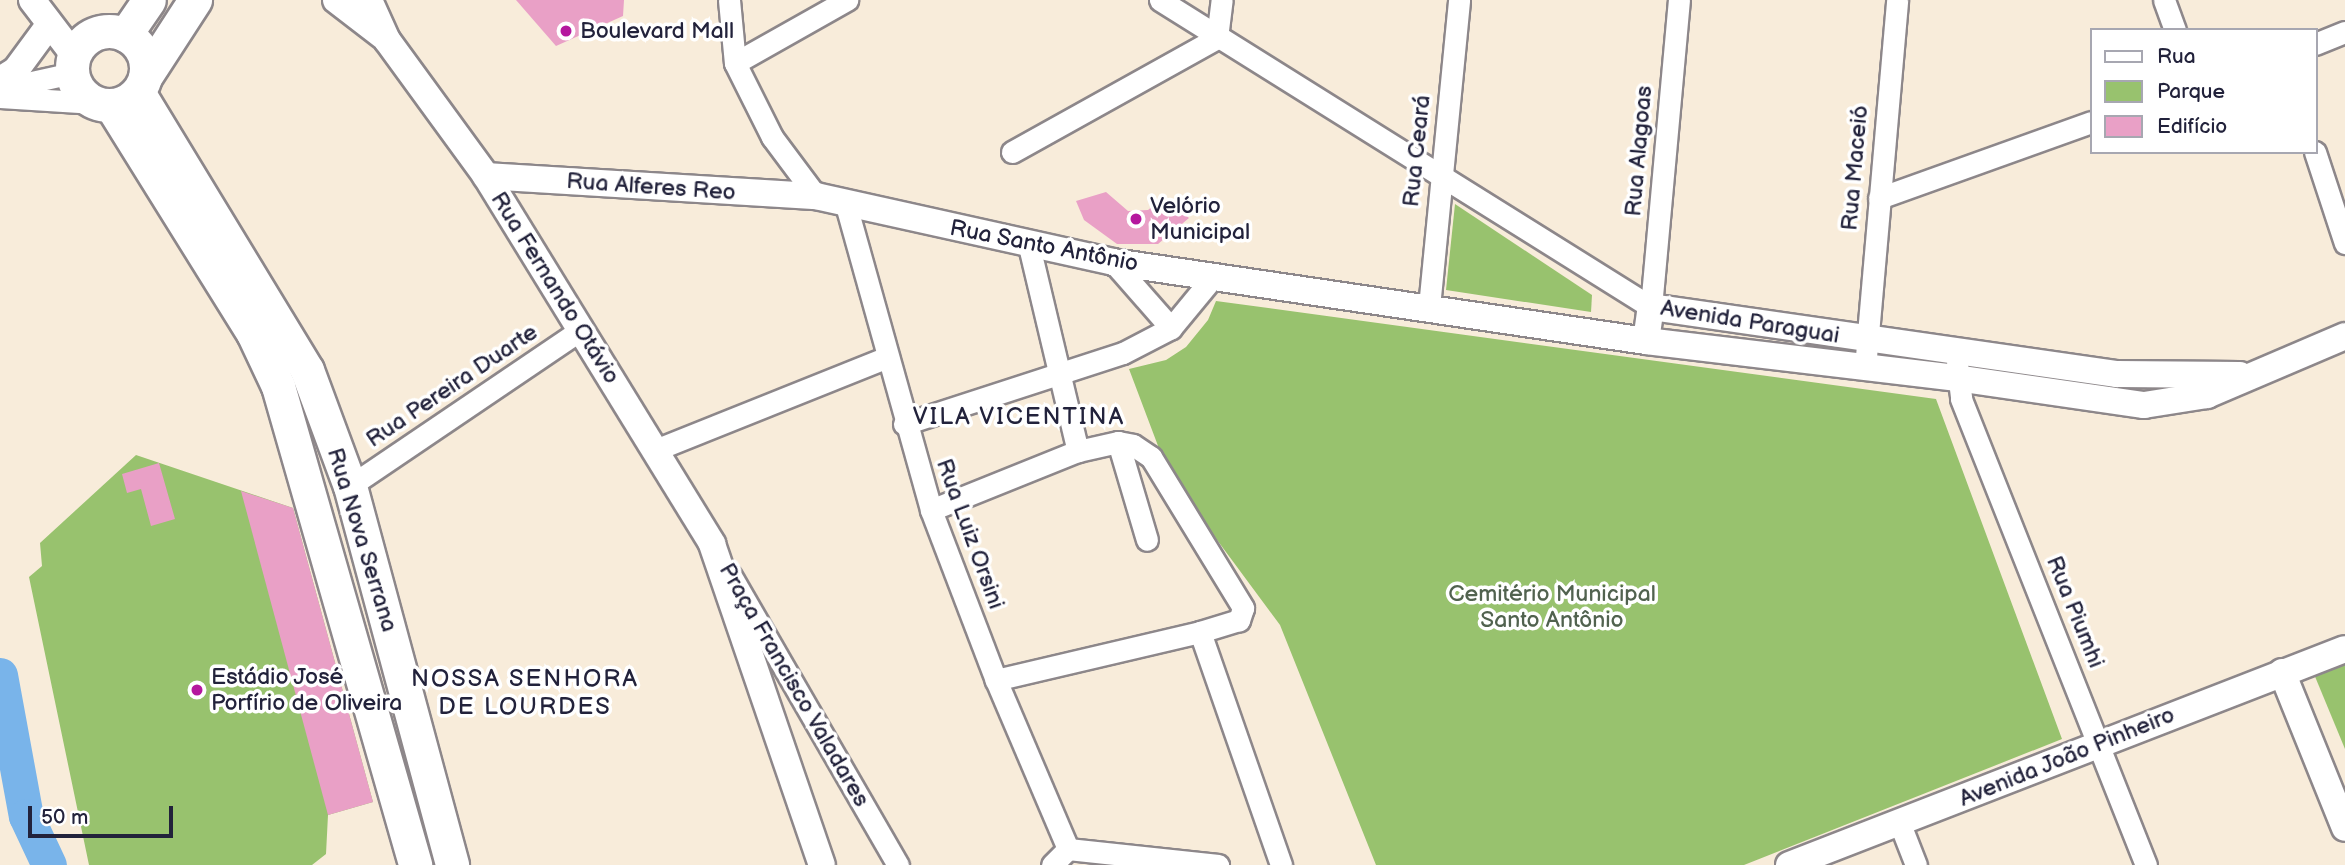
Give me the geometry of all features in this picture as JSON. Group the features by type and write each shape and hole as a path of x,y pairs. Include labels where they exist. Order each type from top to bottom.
{"main road":[{"path":"125,35 149,0"},
{"path":"122,94 195,0"},
{"path":"108,31 125,35 140,48 122,94 77,88 73,64 90,35 108,31"},
{"name":"Rua Nova Serrana","path":"122,94 307,370 350,486 452,865"},
{"name":"Rua Nova Serrana","path":"122,94 253,333 278,386 415,865"}],"street":[{"path":"0,89 73,64 32,0"},
{"path":"336,0 387,40"},
{"path":"369,0 387,40"},
{"path":"729,0 735,63 767,129 816,196"},
{"path":"735,63 847,0"},
{"name":"Avenida Paraguai","path":"1160,0 1651,307 1866,340 1957,365 2144,405 2207,395 2345,336"},
{"path":"1012,152 1217,38 1222,0"},
{"name":"Rua Ceará","path":"1429,307 1459,0"},
{"name":"Rua Alagoas","path":"1651,307 1679,0"},
{"name":"Rua Maceió","path":"1865,368 1897,0"},
{"path":"2164,0 2174,28"},
{"path":"0,80 16,70 49,26"},
{"path":"2317,43 2345,32"},
{"name":"Rua Fernando Otávio","path":"387,40 486,176 712,544"},
{"path":"0,97 122,94"},
{"path":"1879,198 2090,122"},
{"path":"2316,154 2345,243"},
{"name":"Rua Alferes Reo","path":"486,176 816,196"},
{"name":"Rua Santo Antônio","path":"816,196 1029,246 1113,262 1429,307"},
{"name":"Rua Luiz Orsini","path":"846,205 885,358 931,510 996,680 1068,849"},
{"path":"1029,246 1058,377 1078,451"},
{"path":"1113,262 1171,328"},
{"path":"904,424 1058,377 1123,353 1171,328 1213,277"},
{"name":"Avenida Paraguai","path":"1429,307 1646,341 1865,368 1957,365"},
{"path":"1646,341 1651,307"},
{"name":"Rua Pereira Duarte","path":"350,486 582,329"},
{"path":"655,450 885,358"},
{"name":"Rua Piumhi","path":"1957,365 2146,865"},
{"path":"1118,442 1147,540"},
{"path":"931,510 1078,451 1118,442 1141,448 1151,457 1240,600 1243,613 1239,620 1200,632 996,680"},
{"name":"Praça Francisco Valadares","path":"712,544 822,865"},
{"name":"Praça Francisco Valadares","path":"712,544 898,865"},
{"path":"1200,632 1281,865"},
{"name":"Avenida João Pinheiro","path":"1789,865 2345,649"},
{"path":"2282,672 2345,828"},
{"path":"1900,824 1916,865"},
{"path":"1052,865 1068,849 1219,865"}],"green space":[{"path":"1455,204 1592,295 1591,312 1446,290"},
{"name":"Cemitério Municipal Santo Antônio","path":"1216,301 1936,399 2062,739 1744,865 1376,865 1280,625 1169,475 1129,369 1166,360 1186,347 1208,320"},
{"name":"Estádio José Porfírio de Oliveira","path":"136,455 293,508 373,802 328,815 326,854 312,865 89,865 29,577 42,566 40,543"},
{"path":"2345,650 2345,749 2309,662"}],"building":[{"name":"Boulevard Mall","path":"516,0 624,0 623,16 556,46"},
{"name":"Velório Municipal","path":"1106,192 1128,211 1148,210 1164,197 1189,218 1158,244 1117,244 1084,220 1076,201"},
{"path":"159,463 175,519 151,526 141,489 127,493 122,474"},
{"path":"241,491 293,508 373,802 328,815"}],"waterway":[{"path":"0,675 26,816 49,865"}],"place":[{"name":"Boulevard Mall","path":"566,31"},
{"name":"Velório Municipal","path":"1136,219"},
{"name":"Estádio José Porfírio de Oliveira","path":"197,690"}],"district":[{"name":"VILA VICENTINA","path":"1019,417"},
{"name":"NOSSA SENHORA DE LOURDES","path":"525,693"}]}
